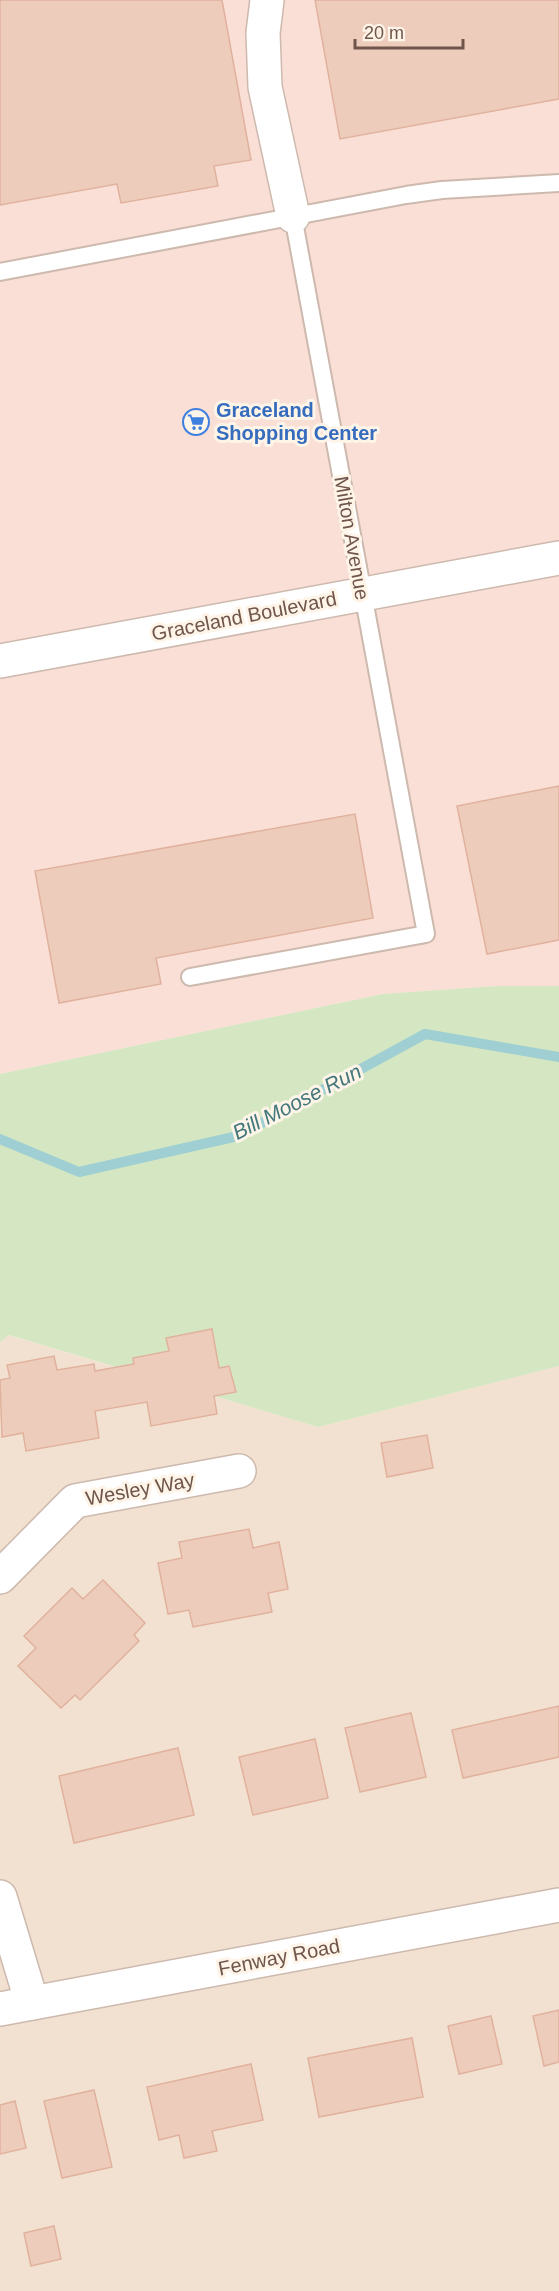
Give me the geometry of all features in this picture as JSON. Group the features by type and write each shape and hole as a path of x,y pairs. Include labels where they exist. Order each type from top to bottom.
{"street":[{"name":"Milton Avenue","path":"267,0 263,33 265,87 293,216"},
{"name":"Graceland Boulevard","path":"0,661 559,558"},
{"name":"Wesley Way","path":"0,1577 75,1501 239,1472"},
{"path":"0,1897 32,2003"},
{"name":"Fenway Road","path":"0,2009 559,1905"}],"lane":[{"path":"0,272 442,190 559,183"},
{"name":"Milton Avenue","path":"190,977 426,934 293,216"}],"shaded area":[{"path":"0,0 559,0 559,986 496,986 383,994 0,1074"},
{"path":"8,1335 318,1427 559,1366 559,2291 0,2291 0,1342"}],"green space":[{"path":"496,986 559,986 559,1366 318,1427 9,1335 0,1342 0,1074 383,994"}],"building":[{"path":"0,0 222,0 251,160 214,166 218,186 121,203 117,184 0,205"},
{"path":"315,0 559,0 559,99 340,139"},
{"path":"559,786 559,940 487,954 457,806"},
{"path":"355,814 373,918 156,958 161,984 59,1003 35,871"},
{"path":"212,1329 219,1368 229,1366 236,1392 214,1396 217,1414 151,1426 147,1402 95,1411 99,1438 26,1451 23,1433 2,1437 0,1380 10,1378 7,1365 54,1356 57,1370 94,1364 95,1371 134,1364 133,1358 169,1351 166,1338"},
{"path":"427,1435 433,1468 387,1477 381,1443"},
{"path":"249,1529 253,1548 279,1542 288,1589 268,1593 272,1612 193,1627 189,1610 168,1614 158,1563 182,1558 179,1542"},
{"path":"103,1580 145,1623 134,1635 139,1641 80,1700 75,1695 61,1708 18,1666 36,1648 24,1636 72,1588 83,1599"},
{"path":"559,1706 559,1757 463,1778 452,1730"},
{"path":"411,1713 426,1777 360,1792 345,1728"},
{"path":"315,1739 328,1798 253,1815 239,1757"},
{"path":"178,1748 194,1815 74,1843 59,1776"},
{"path":"559,2010 559,2062 544,2066 533,2016"},
{"path":"491,2016 502,2064 459,2074 448,2026"},
{"path":"412,2038 423,2097 319,2117 308,2058"},
{"path":"251,2064 263,2120 212,2131 217,2151 184,2158 179,2135 159,2140 147,2087"},
{"path":"94,2090 112,2167 62,2178 44,2101"},
{"path":"15,2101 26,2148 0,2154 0,2105"},
{"path":"54,2226 61,2259 31,2266 24,2233"}],"waterway":[{"name":"Bill Moose Run","path":"0,1139 79,1172 238,1136 425,1034 559,1057"}],"place":[{"name":"Graceland Shopping Center","path":"196,422"}]}
